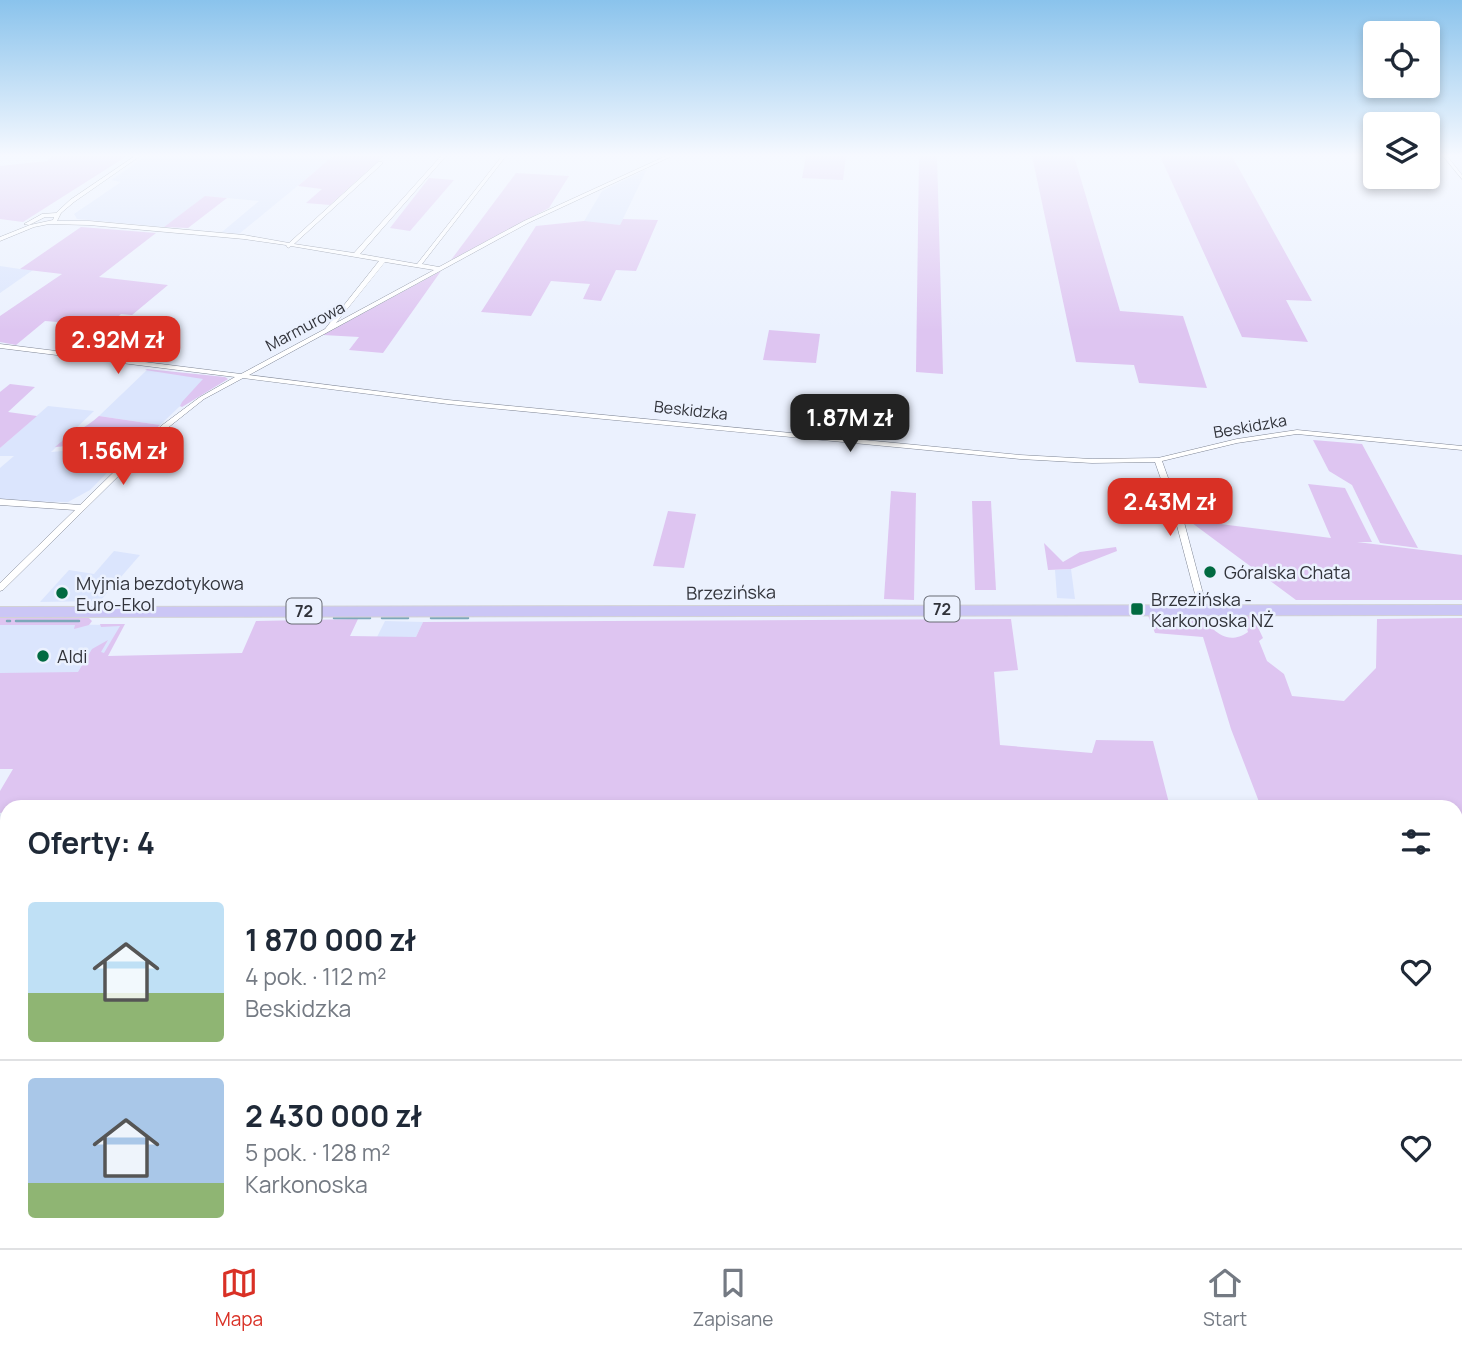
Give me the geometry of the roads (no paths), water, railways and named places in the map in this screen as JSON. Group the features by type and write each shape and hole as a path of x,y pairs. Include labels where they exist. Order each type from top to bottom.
{"main road":[{"name":"Brzezińska","path":"0,612 1462,610"}],"street":[{"path":"288,246 323,214"},
{"path":"355,256 392,214"},
{"path":"419,265 459,214"},
{"name":"Marmurowa","path":"0,588 175,418 202,398 543,214"},
{"path":"0,238 47,215 89,223"},
{"path":"51,223 58,216"},
{"path":"35,223 89,223 235,236 440,269"},
{"path":"327,330 383,260"},
{"name":"Beskidzka","path":"0,346 448,402 992,455 1092,461 1158,460 1287,432 1462,447"},
{"path":"1158,460 1180,522 1203,609"},
{"path":"0,502 82,508"}],"waterway":[{"path":"334,618 370,618"},
{"path":"382,618 408,618"},
{"path":"431,618 468,618"},
{"path":"16,621 79,621"}],"place":[{"name":"Góralska Chata","path":"1210,572"},
{"name":"Myjnia bezdotykowa Euro-Ekol","path":"62,593"},
{"name":"Brzezińska - Karkonoska NŻ","path":"1137,609"},
{"name":"Aldi","path":"43,656"}]}
